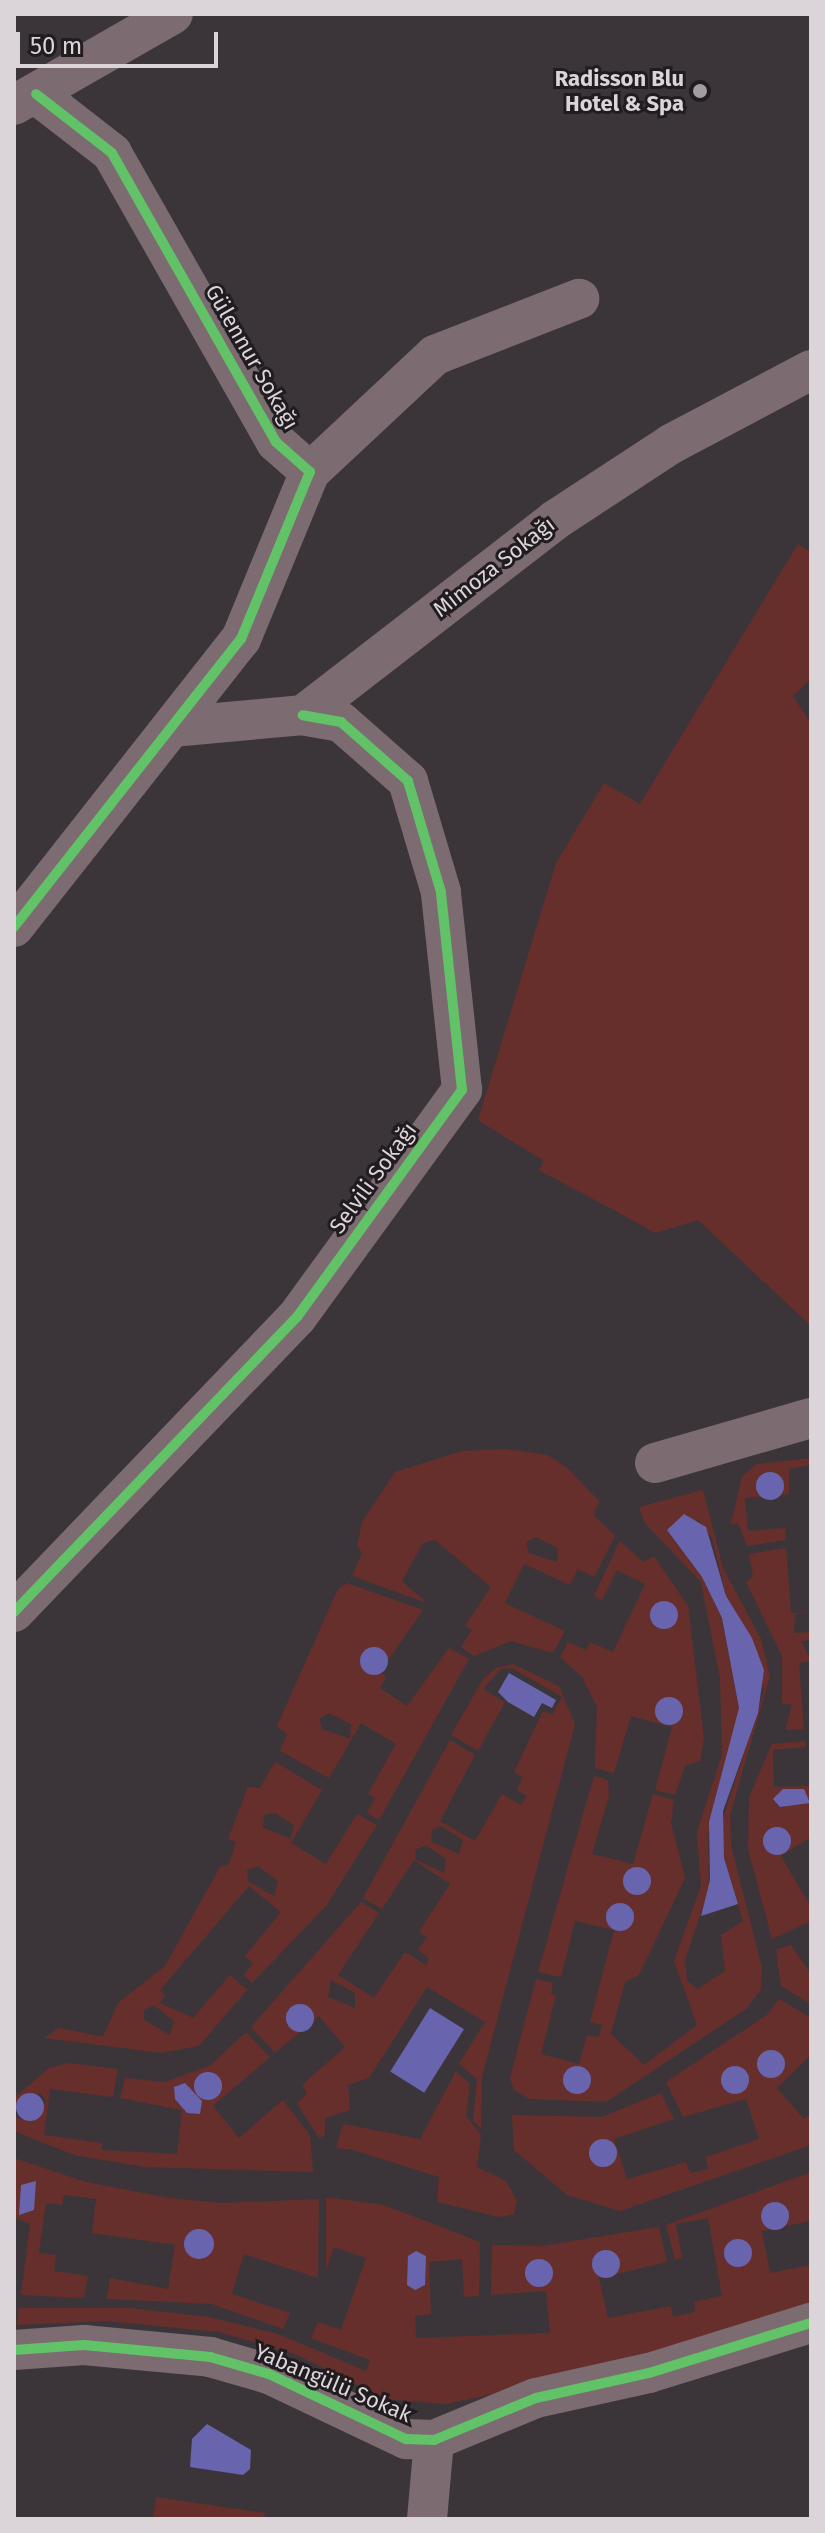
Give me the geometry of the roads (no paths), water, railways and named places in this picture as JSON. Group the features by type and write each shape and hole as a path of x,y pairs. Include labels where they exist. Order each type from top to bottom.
{"street":[{"path":"25,100 173,14"},
{"name":"Gülennur Sokağı","path":"25,100 112,153 276,442 310,472"},
{"path":"14,927 241,639 310,472 435,355 579,299"},
{"name":"Mimoza Sokağı","path":"303,715 555,520 671,444 811,370"},
{"path":"172,727 303,715"},
{"name":"Selvili Sokağı","path":"14,1612 297,1317 462,1090 441,892 408,781 341,722 303,715"},
{"path":"655,1463 811,1418"},
{"name":"Yabangülü Sokak","path":"14,2350 84,2345 210,2357 269,2374 406,2439 434,2440 536,2398 664,2369 811,2323"},
{"path":"427,2519 434,2440"}],"place":[{"name":"Radisson Blu Hotel & Spa","path":"700,91"}]}
